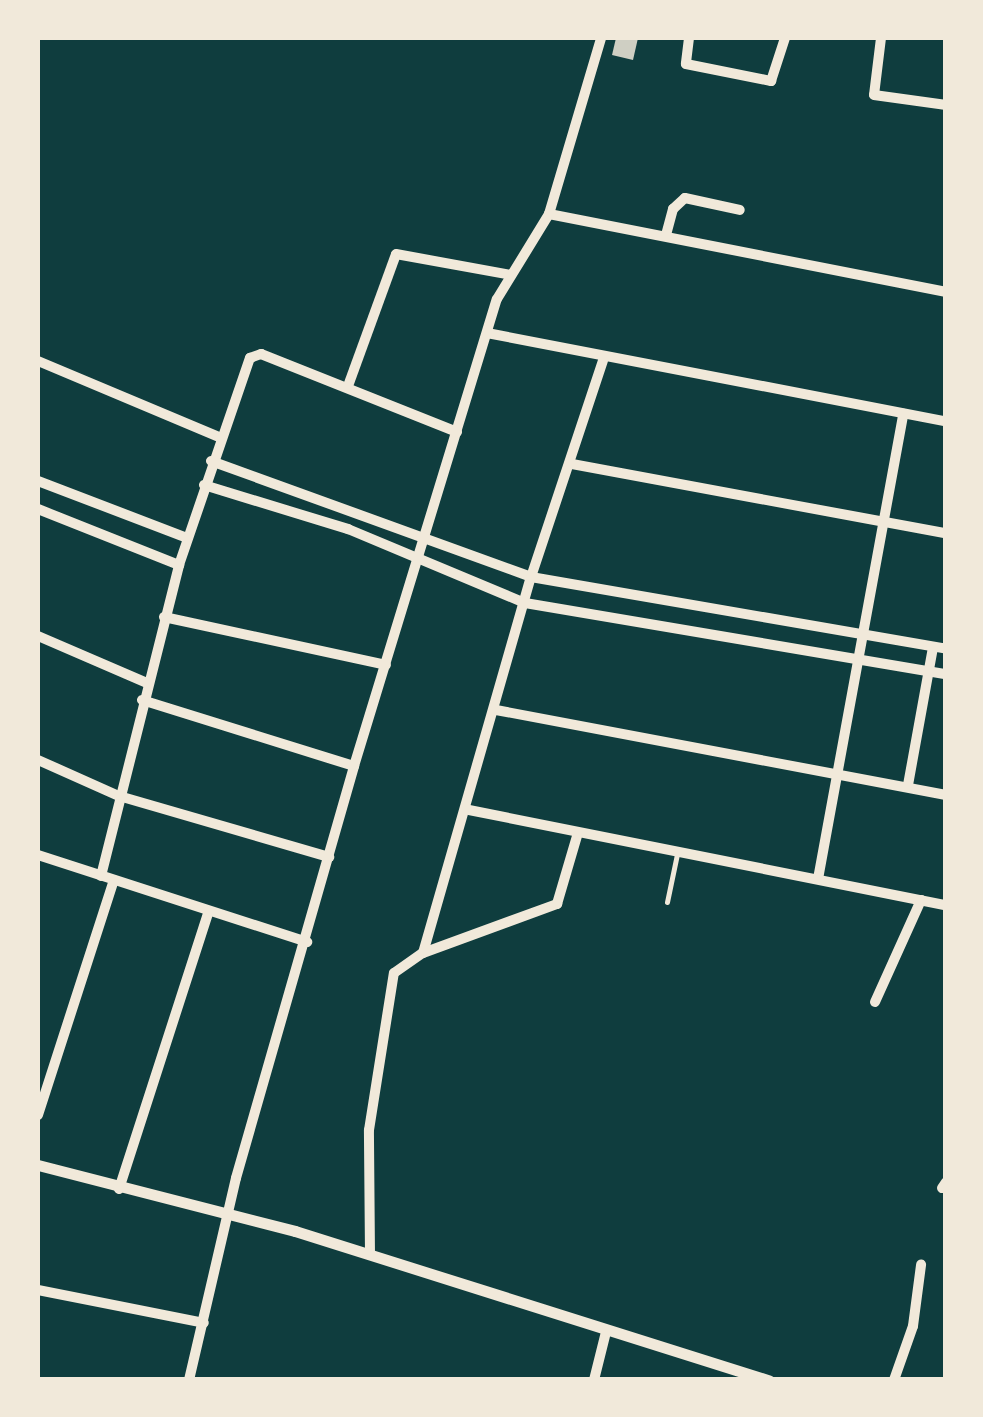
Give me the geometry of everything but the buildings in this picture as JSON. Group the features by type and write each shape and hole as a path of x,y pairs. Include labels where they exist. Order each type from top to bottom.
{"street":[{"path":"190,1380 228,1216 354,766 487,333 511,275 548,214 601,38"},
{"path":"689,38 686,64 771,81 784,38"},
{"path":"881,38 874,94 946,106"},
{"path":"666,236 673,209 685,198 740,210"},
{"path":"548,214 946,292"},
{"path":"348,386 396,254 511,275"},
{"path":"487,333 603,360 946,421"},
{"path":"100,876 164,616 211,461 250,358 261,354 457,432"},
{"path":"423,953 469,810 531,576 572,464 603,360"},
{"path":"39,365 220,436"},
{"path":"818,880 854,659 903,414"},
{"path":"211,461 424,542 531,576 946,649"},
{"path":"572,464 946,533"},
{"path":"38,481 188,538"},
{"path":"204,485 348,529 419,562 525,603 946,674"},
{"path":"38,509 179,565"},
{"path":"348,529 353,512"},
{"path":"164,616 386,665"},
{"path":"38,636 147,683"},
{"path":"908,785 933,647"},
{"path":"142,700 354,766"},
{"path":"496,710 946,795"},
{"path":"38,760 120,796 329,856"},
{"path":"469,810 577,836 946,905"},
{"path":"370,1255 376,1072 397,966 557,904 577,836"},
{"path":"38,855 307,942"},
{"path":"38,1115 114,880"},
{"path":"875,1002 921,900"},
{"path":"119,1190 209,910"},
{"path":"38,1165 370,1255 769,1380"},
{"path":"894,1380 912,1326 921,1265"},
{"path":"38,1290 204,1324"},
{"path":"594,1380 606,1332"}],"lane":[{"path":"667,902 676,854"}]}
